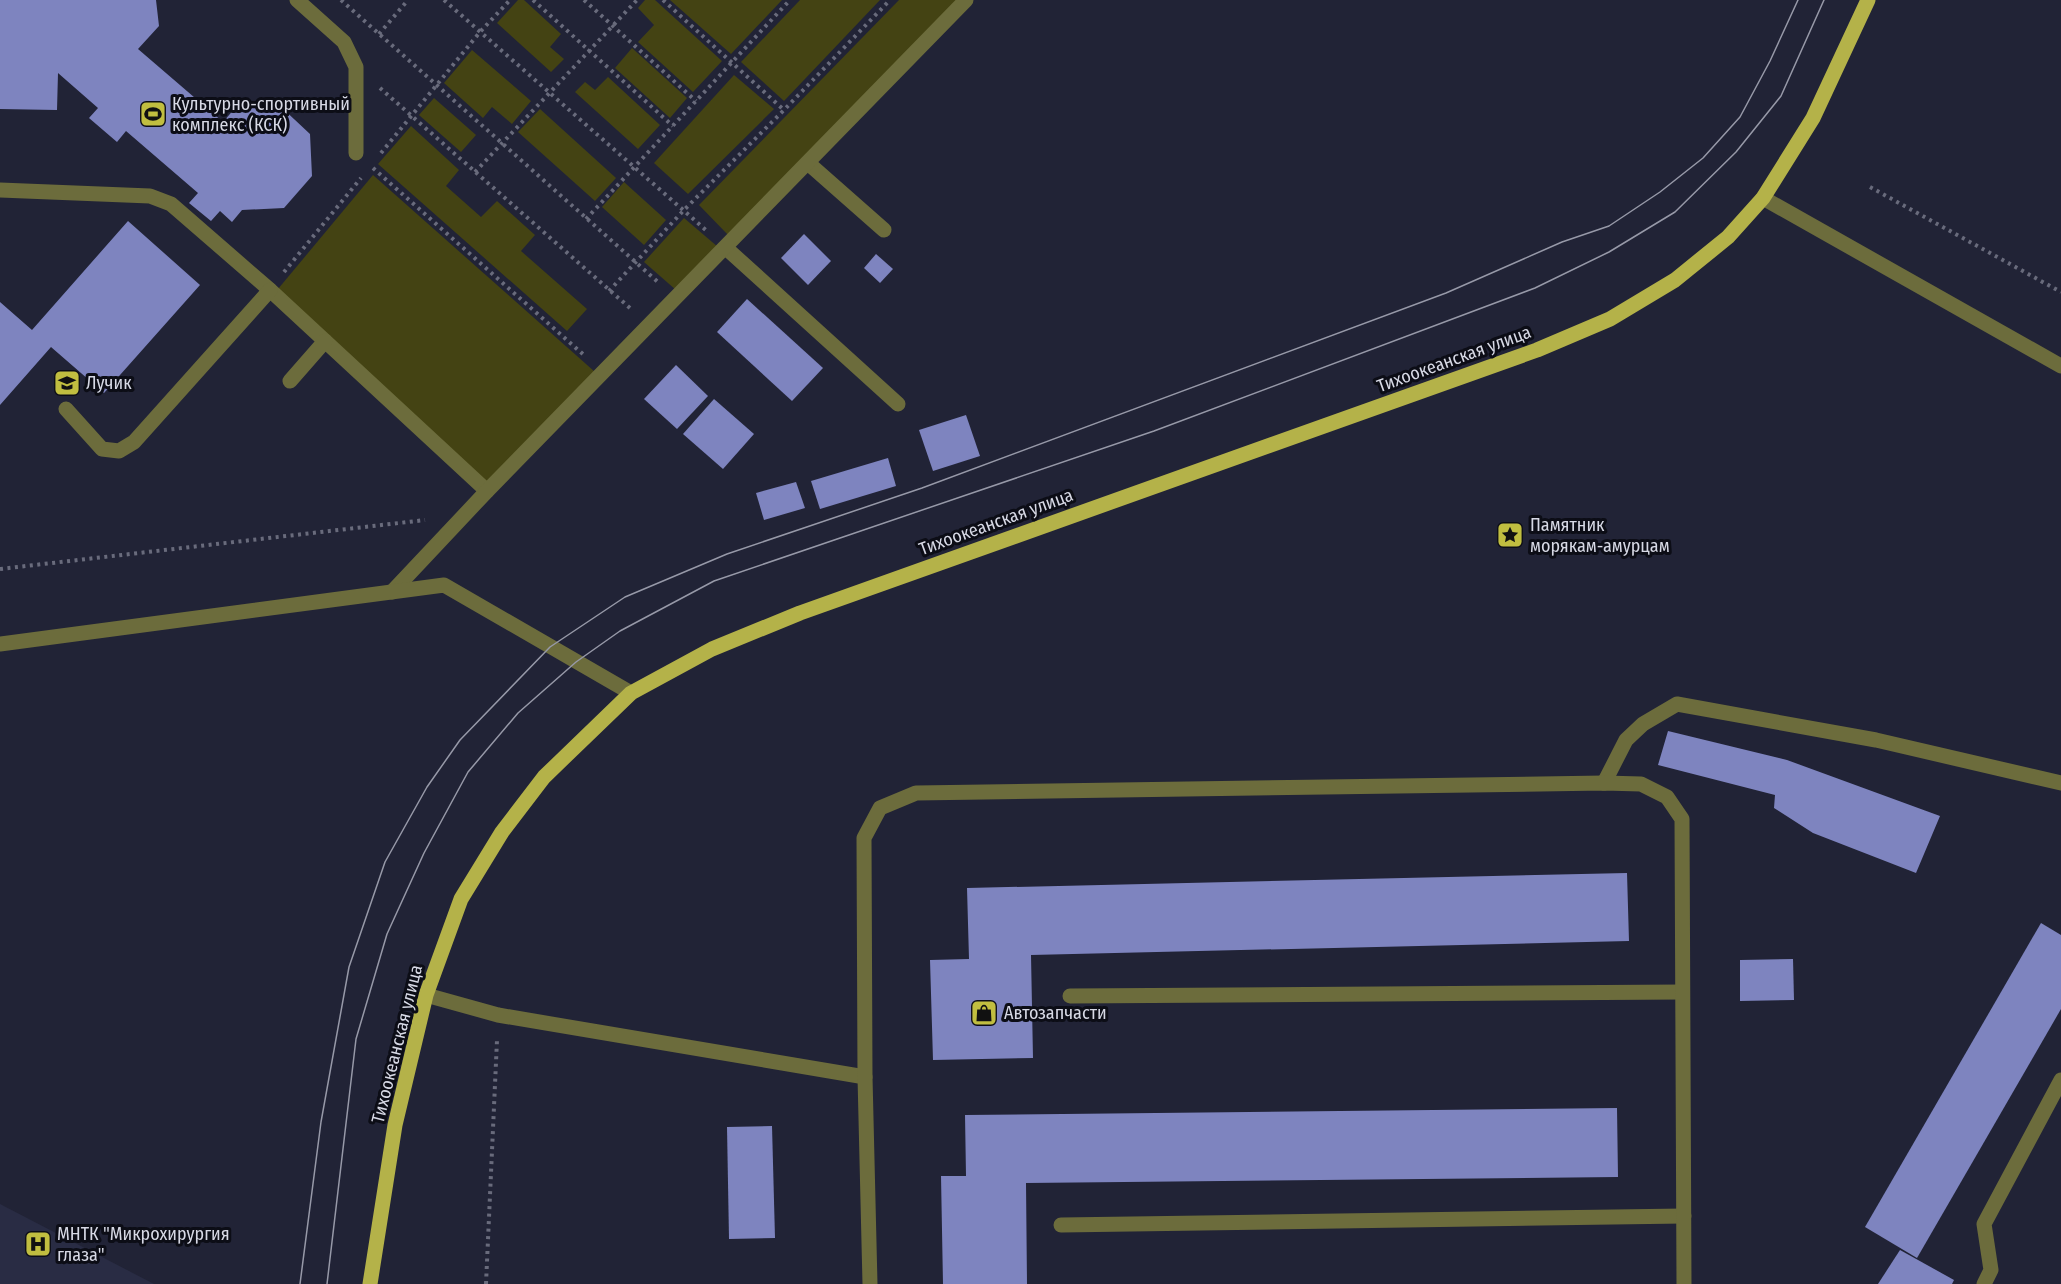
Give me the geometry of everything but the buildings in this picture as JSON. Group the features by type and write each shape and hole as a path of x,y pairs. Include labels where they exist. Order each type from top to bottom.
{"main road":[{"name":"Тихоокеанская улица","path":"370,1284 395,1125 426,995 461,900 502,832 544,777 631,693 712,649 800,613 1537,350 1610,319 1676,280 1728,237 1763,198 1813,118 1868,0"}],"street":[{"path":"297,0 344,42 356,67 356,153"},
{"path":"392,592 487,491 966,0"},
{"path":"808,163 884,231"},
{"path":"0,190 150,196 171,204 270,290 487,491"},
{"path":"1763,198 2061,366"},
{"path":"726,248 898,404"},
{"path":"66,409 102,449 119,451 134,442 270,290"},
{"path":"290,381 326,341"},
{"path":"0,644 444,585 631,693"},
{"path":"1604,783 1626,740 1643,724 1677,704 1876,740 2061,783"},
{"path":"870,1284 864,838 880,808 916,793 1604,783 1641,784 1667,796 1682,819 1684,1284"},
{"path":"1070,996 1682,992"},
{"path":"426,995 498,1015 866,1077"},
{"path":"1984,1284 1990,1270 1984,1224 2061,1080"},
{"path":"1061,1225 1683,1216"}],"path":[{"path":"341,0 676,299"},
{"path":"379,34 408,0"},
{"path":"444,0 726,248"},
{"path":"480,32 510,0"},
{"path":"533,0 673,126"},
{"path":"584,0 696,101"},
{"path":"475,172 548,92 638,0"},
{"path":"663,0 784,110"},
{"path":"586,219 790,0"},
{"path":"609,291 684,210 890,0"},
{"path":"356,67 649,326"},
{"path":"356,153 604,372"},
{"path":"1870,187 2061,292"},
{"path":"0,569 464,515"},
{"path":"486,1284 498,1015"}],"shaded area":[{"path":"518,0 524,0 561,34 550,47 564,59 551,72 497,23"},
{"path":"645,0 655,0 722,61 693,92 638,42 654,25 638,8"},
{"path":"670,0 782,0 731,54"},
{"path":"800,0 880,0 784,101 741,62"},
{"path":"899,0 957,0 729,236 699,205"},
{"path":"632,48 687,98 670,118 615,68"},
{"path":"472,50 531,101 512,124 492,107 483,118 444,83"},
{"path":"734,75 774,109 688,194 654,163"},
{"path":"608,77 660,125 638,149 575,92 585,82 595,90"},
{"path":"434,98 476,135 461,152 419,115"},
{"path":"540,109 616,178 595,201 518,132"},
{"path":"411,126 459,170 446,186 481,217 497,201 535,235 521,251 587,309 567,331 378,164"},
{"path":"373,175 595,372 486,482 278,289"},
{"path":"624,182 666,220 644,245 602,207"},
{"path":"684,218 718,247 676,290 644,262"},
{"name":"МНТК \"Микрохирургия глаза\"","path":"0,1204 154,1284 0,1284"}],"tram line":[{"path":"300,1284 321,1122 349,967 385,862 427,787 460,740 550,647 625,597 727,554 922,488 1446,293 1562,242 1609,226 1660,192 1703,158 1740,117 1770,61 1798,0"},
{"path":"327,1284 356,1039 387,934 424,853 468,772 518,713 576,662 620,631 714,581 1154,431 1535,288 1609,252 1675,212 1736,152 1781,96 1824,0"}],"place":[{"name":"Культурно-спортивный комплекс (КСК)","path":"153,114"},
{"name":"Лучик","path":"67,383"},
{"name":"Памятник морякам-амурцам","path":"1510,535"},
{"name":"Автозапчасти","path":"984,1013"},
{"name":"МНТК \"Микрохирургия глаза\"","path":"38,1244"}]}
